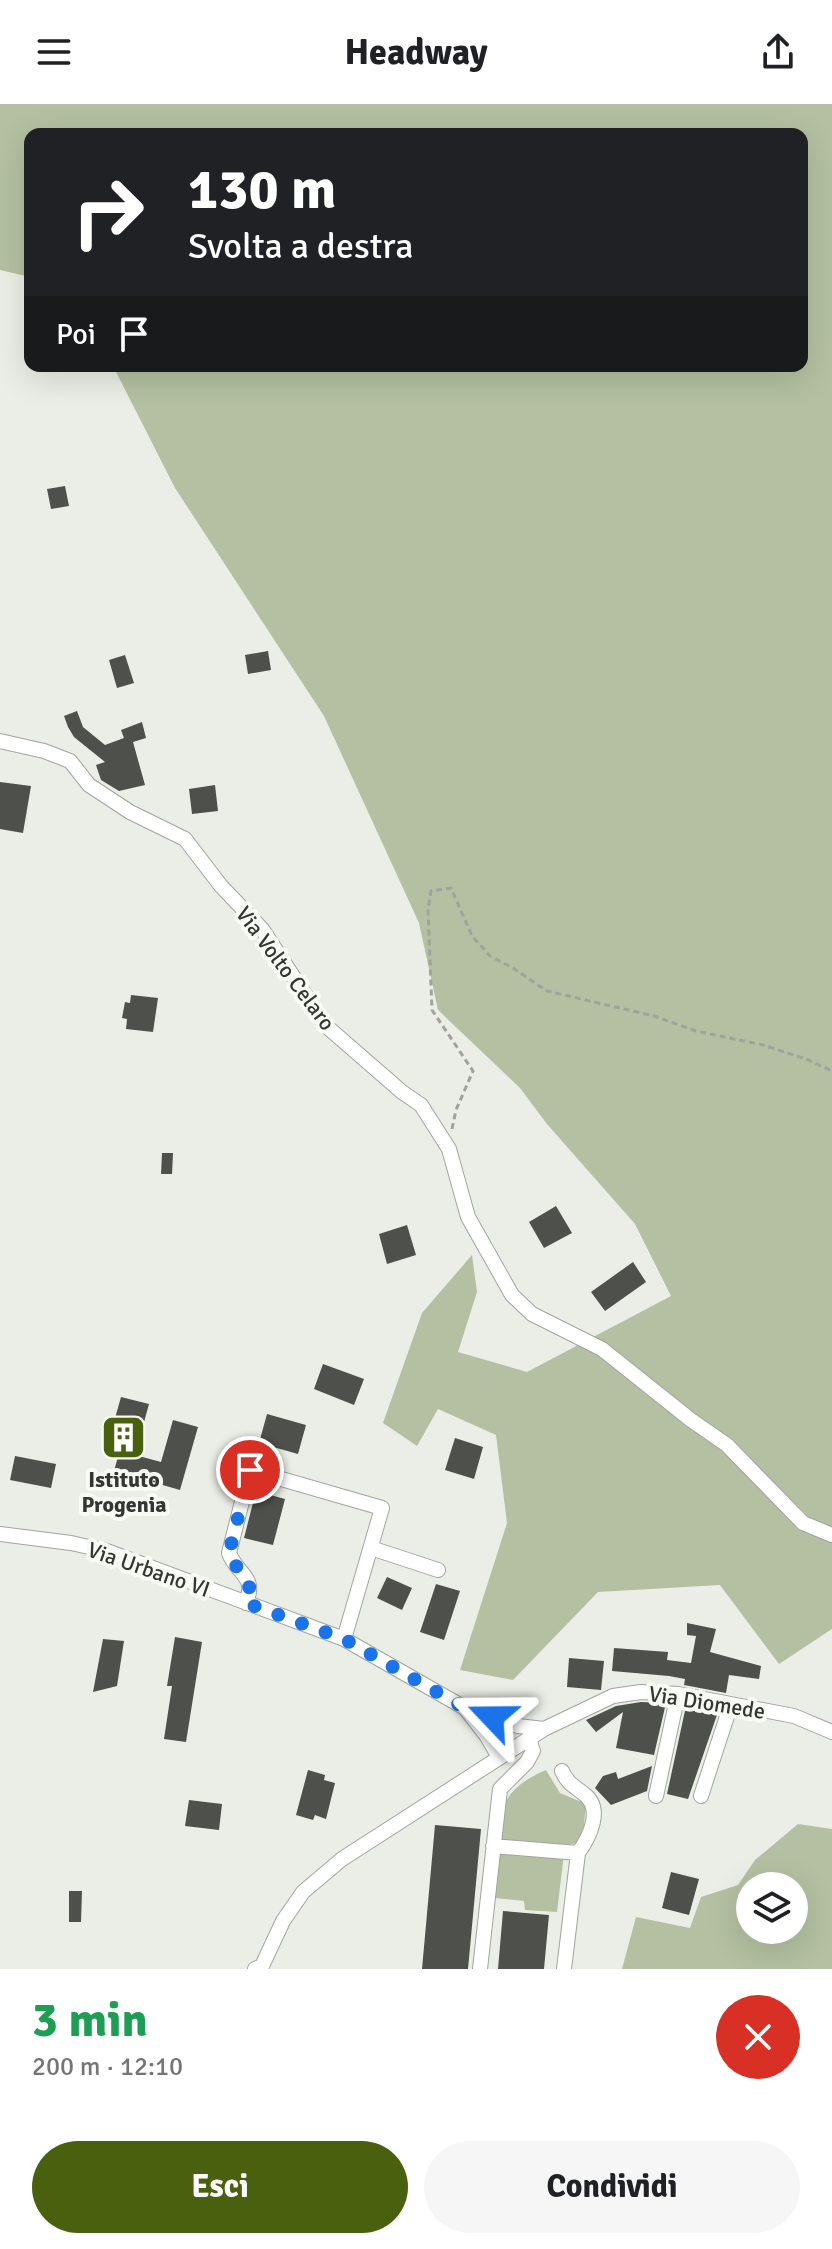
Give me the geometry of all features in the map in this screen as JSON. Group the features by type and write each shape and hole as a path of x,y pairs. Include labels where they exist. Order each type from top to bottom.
{"street":[{"name":"Via Volto Celaro","path":"0,741 44,751 70,761 89,785 130,812 185,839 221,886 262,929 325,1025 421,1105 449,1149 468,1217 512,1295 532,1314 602,1349 727,1445 803,1523 832,1535"},
{"path":"246,1603 251,1591 249,1582 229,1553 250,1470 382,1508 344,1639"},
{"name":"Via Urbano VI","path":"0,1534 107,1551 344,1639 465,1708 518,1726 544,1729"},
{"path":"371,1548 438,1570"},
{"name":"Via Diomede","path":"255,1969 262,1966 283,1921 303,1892 342,1859 544,1729 613,1696 641,1692 678,1694 794,1716 832,1732"},
{"path":"656,1796 678,1694"},
{"path":"701,1796 731,1704"},
{"name":"Via Urbano VI","path":"465,1708 499,1757"},
{"path":"480,1969 500,1789 527,1762 533,1751 529,1739"},
{"path":"562,1771 569,1785 587,1795 593,1806 589,1838 578,1853 564,1969"},
{"path":"493,1846 578,1853"}],"path":[{"path":"449,1149 456,1110 473,1071 432,1010 428,909 431,891 451,888 472,936 490,956 547,991 654,1016 696,1031 763,1045 832,1071"}],"green space":[{"path":"0,104 832,104 832,1629 779,1664 720,1585 598,1592 513,1680 460,1670 507,1523 496,1435 438,1409 417,1446 383,1423 422,1313 472,1255 477,1292 458,1352 527,1372 671,1296 635,1224 547,1124 520,1088 438,1010 419,923 324,716 175,488 116,372 808,372 808,128 24,128 24,276 0,270"},
{"path":"546,1770 560,1793 586,1804 583,1835 578,1843 565,1845 557,1912 525,1910 524,1901 495,1898 504,1804 522,1783"},
{"path":"798,1824 832,1829 832,1969 622,1969 636,1917 690,1928 701,1897 736,1886 736,1944 808,1944 808,1872 747,1872 755,1860"}],"building":[{"path":"65,486 69,506 51,509 47,489"},
{"path":"268,651 271,670 248,674 245,655"},
{"path":"125,655 134,683 117,688 109,660"},
{"path":"77,711 83,727 105,745 124,738 121,730 142,722 146,738 133,742 145,785 119,791 101,780 96,765 105,762 74,737 64,716"},
{"path":"0,782 31,786 23,833 0,829"},
{"path":"215,785 218,811 192,814 189,789"},
{"path":"131,995 158,998 153,1032 126,1029 127,1019 122,1018 125,1002 130,1003"},
{"path":"162,1153 173,1153 172,1174 161,1174"},
{"path":"556,1206 572,1233 544,1248 529,1222"},
{"path":"407,1225 416,1255 387,1264 379,1234"},
{"path":"633,1262 646,1282 605,1311 591,1292"},
{"path":"323,1364 364,1379 354,1405 314,1389"},
{"name":"Istituto Progenia","path":"121,1397 149,1404 135,1455 161,1462 173,1420 198,1427 180,1490 114,1471 119,1453 106,1450"},
{"path":"267,1414 306,1425 298,1454 259,1443"},
{"path":"455,1438 483,1447 474,1479 445,1470"},
{"path":"15,1456 56,1464 51,1488 10,1480"},
{"path":"256,1491 285,1499 273,1545 244,1538"},
{"path":"387,1577 412,1588 402,1610 377,1598"},
{"path":"436,1584 460,1591 444,1640 420,1632"},
{"path":"687,1623 716,1629 710,1652 761,1666 759,1679 729,1675 726,1693 684,1685 685,1679 612,1671 614,1648 668,1652 667,1660 691,1663 696,1636 687,1635"},
{"path":"175,1637 202,1642 186,1742 164,1739 172,1686 167,1686"},
{"path":"103,1639 124,1641 117,1686 93,1692"},
{"path":"569,1658 604,1661 601,1690 567,1687"},
{"path":"641,1702 666,1703 654,1755 616,1748 623,1712 596,1732 586,1720 616,1706"},
{"path":"686,1706 718,1712 688,1799 667,1794"},
{"path":"652,1766 647,1791 611,1805 595,1788 603,1776 616,1772 618,1779"},
{"path":"308,1770 325,1775 324,1780 335,1783 326,1819 315,1815 313,1820 296,1815"},
{"path":"189,1800 222,1804 219,1830 185,1826"},
{"path":"435,1825 481,1829 468,1969 422,1969"},
{"path":"671,1872 699,1879 689,1915 662,1908"},
{"path":"69,1891 82,1891 81,1922 69,1922"},
{"path":"503,1911 549,1915 544,1969 498,1969"}],"place":[{"name":"Istituto Progenia","path":"124,1438"}],"route":[{"path":"250,1470 229,1553 249,1582 251,1591 246,1603 344,1639 465,1708 492,1717"}]}
